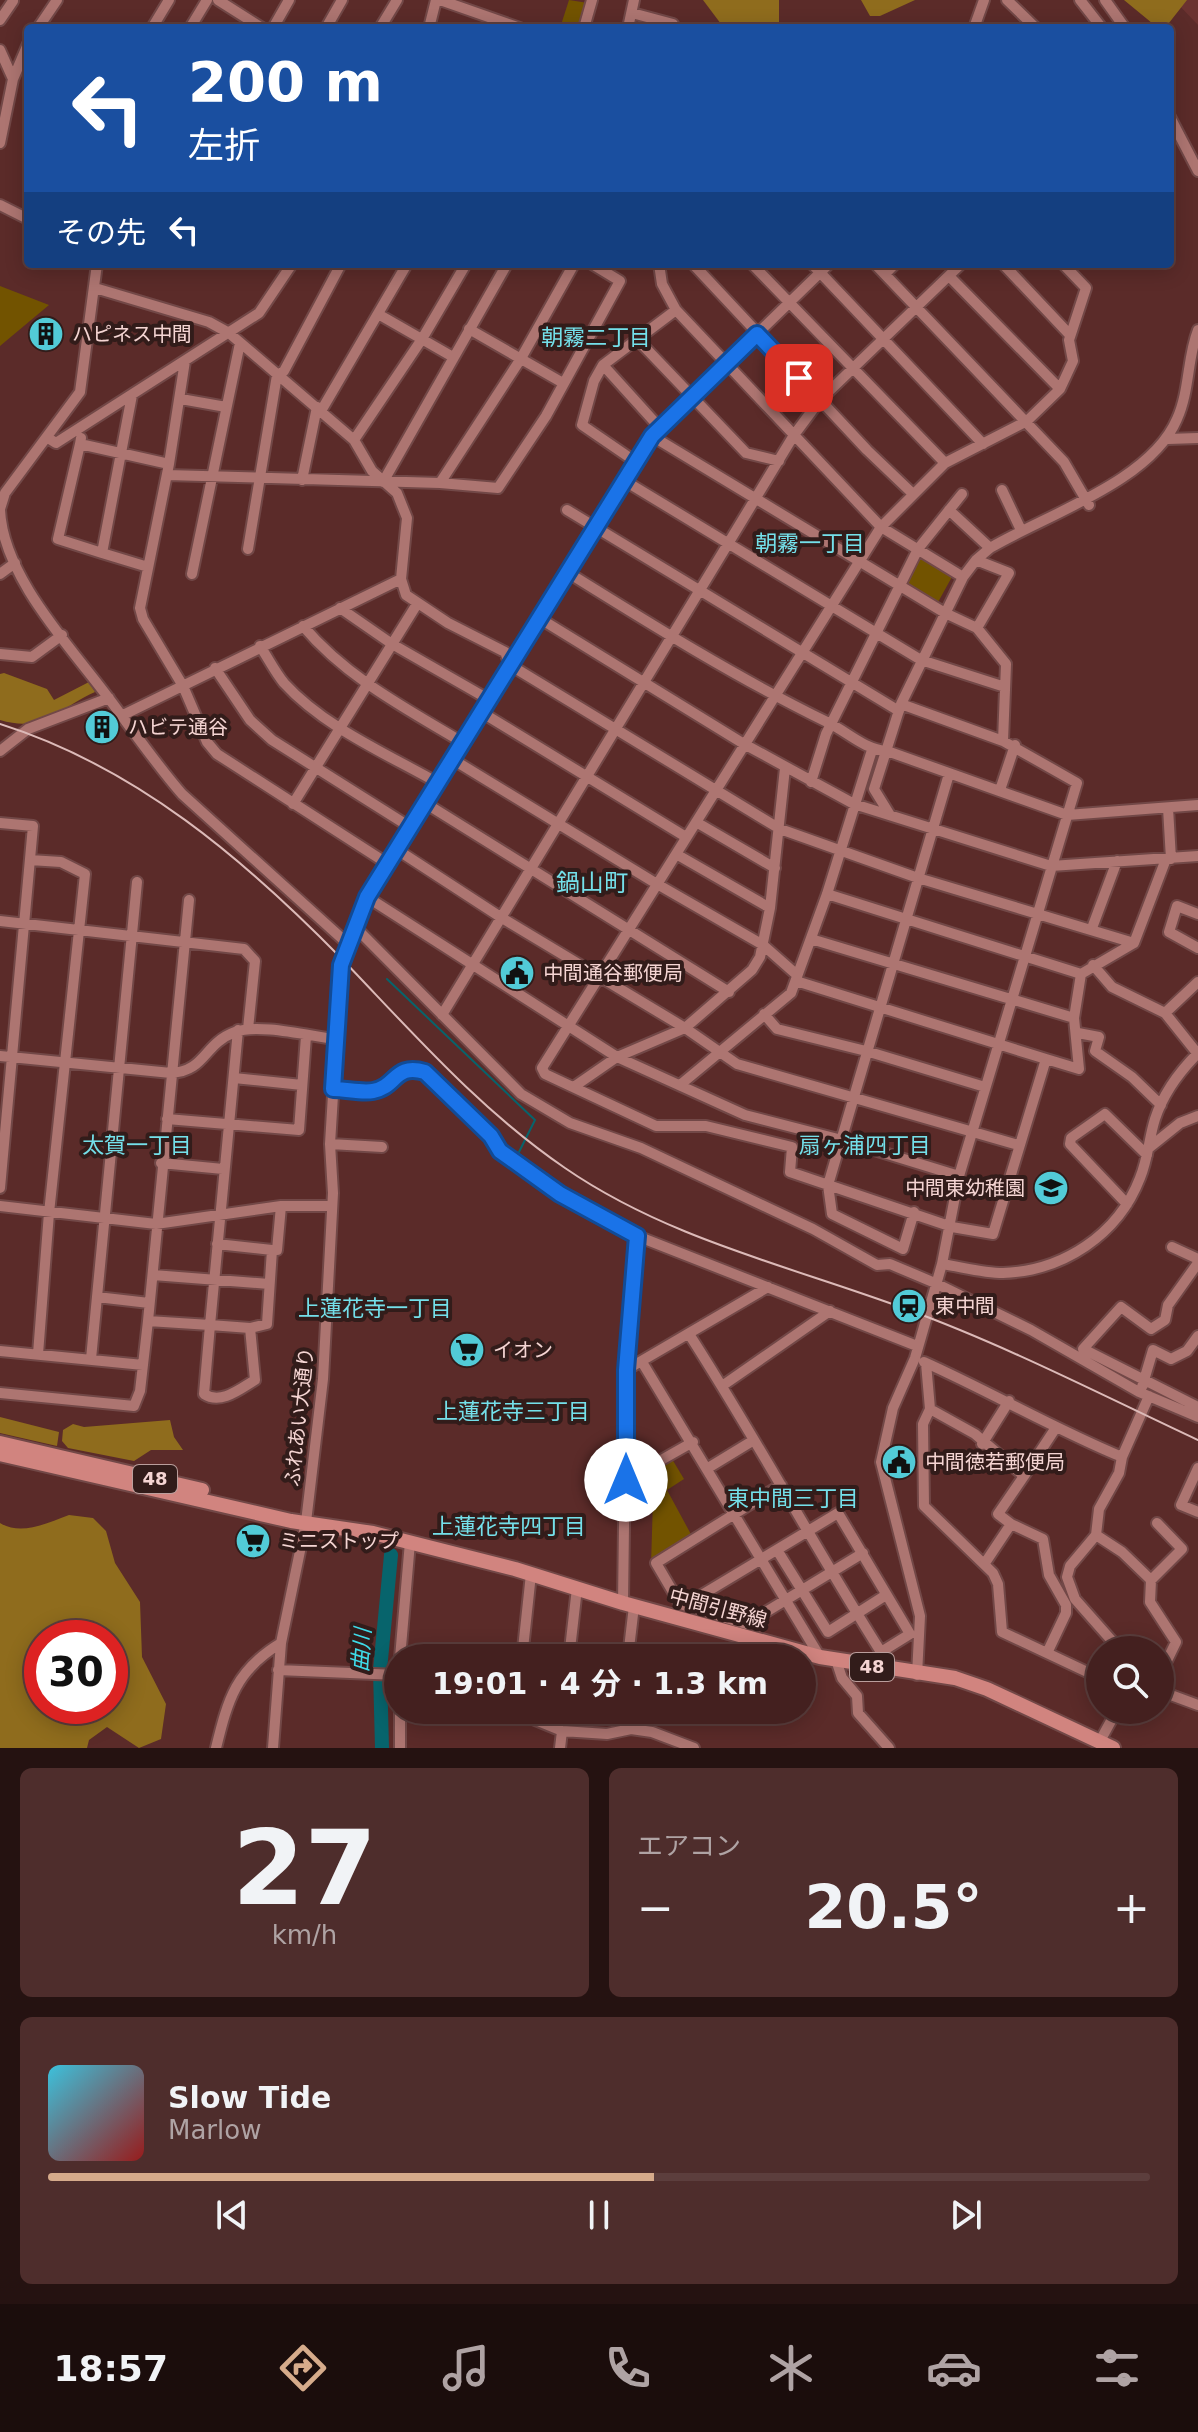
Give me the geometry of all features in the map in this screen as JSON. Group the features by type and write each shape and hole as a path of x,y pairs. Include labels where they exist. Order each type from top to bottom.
{"main road":[{"name":"中間引野線","path":"0,1443 292,1512 306,1522"},
{"name":"中間引野線","path":"0,1454 306,1522 408,1541 820,1657 917,1675 955,1678 987,1689 1107,1745"}],"street":[{"path":"41,24 57,0"},
{"path":"154,24 169,0"},
{"path":"192,24 207,0"},
{"path":"218,0 231,4 257,24"},
{"path":"275,24 289,0"},
{"path":"328,24 342,0"},
{"path":"382,24 397,0"},
{"path":"430,24 438,0 464,4 511,24"},
{"path":"585,24 592,0"},
{"path":"629,24 634,0"},
{"path":"978,24 984,0"},
{"path":"1007,0 1032,24"},
{"path":"1080,0 1099,24"},
{"path":"1105,0 1122,24"},
{"path":"0,20 13,1"},
{"path":"632,13 673,24"},
{"path":"0,50 13,79"},
{"path":"0,143 13,79 24,53"},
{"path":"1174,125 1198,171"},
{"path":"0,205 24,217"},
{"path":"97,268 80,392 5,493 0,510 15,563 35,599 182,794 348,944"},
{"path":"48,438 56,443 259,313 289,268"},
{"path":"277,375 284,371 339,268"},
{"path":"302,480 319,409 405,268"},
{"path":"354,440 422,339 464,268"},
{"path":"383,482 505,268"},
{"path":"440,483 520,360 572,268"},
{"path":"80,444 124,454 168,470 214,476 440,483 498,488 563,383 620,281 599,268"},
{"path":"660,268 662,284 676,310 881,527 963,577"},
{"path":"697,268 912,493"},
{"path":"756,268 945,463"},
{"path":"816,268 983,444"},
{"name":"ふれあい大通り","path":"273,1748 281,1643 306,1522 323,1379 335,1039 341,965 348,944 367,897 656,432 825,268"},
{"path":"879,268 1064,462 1087,501"},
{"path":"885,274 891,268"},
{"path":"442,1015 794,435 820,400 957,268"},
{"path":"1007,268 1070,335"},
{"path":"1046,1059 993,1234 952,1227 790,1172 792,1147 706,1126 656,1126 545,1074 542,1068 881,527 945,463 1027,421 1060,389 1073,361 1070,335 1086,288 1067,268"},
{"path":"949,276 1060,389"},
{"path":"95,288 209,322 229,333 354,440 372,471 397,493 407,518 401,579 406,595 505,652 510,665 780,829 918,878 1134,943"},
{"path":"636,462 582,425 594,381 603,365 676,310"},
{"path":"378,314 453,357"},
{"path":"469,329 563,383"},
{"path":"892,817 874,789 900,708 963,577 990,548 1021,530 1087,501 1131,474 1168,439 1186,389 1198,330"},
{"path":"636,338 746,453 779,461"},
{"path":"192,574 240,343"},
{"path":"185,361 181,399 140,608 183,686 207,742 217,754 388,864"},
{"path":"603,365 656,432 945,613 977,628 1006,664 1003,741"},
{"path":"248,549 277,375"},
{"path":"102,553 124,454 132,395"},
{"path":"181,399 226,407"},
{"path":"75,431 81,437 80,444 58,539 148,567"},
{"path":"1168,439 1198,438"},
{"path":"625,481 921,660 1005,687"},
{"path":"1002,490 1021,530"},
{"path":"811,782 832,724 918,549 962,494"},
{"path":"567,510 852,684 900,708 1015,745 1077,783 959,1176 952,1227 942,1264 916,1352 893,1408 881,1462 920,1616 917,1675"},
{"path":"949,510 990,548"},
{"path":"976,560 1009,573 977,628"},
{"path":"0,574 15,563"},
{"path":"567,572 773,697 832,724 872,750 887,751 1067,815 1198,805"},
{"path":"121,716 401,579"},
{"path":"293,804 417,604"},
{"path":"340,608 392,644 488,699"},
{"path":"539,618 744,744 854,804 1051,866 1198,856"},
{"path":"303,626 328,656 367,684 462,742"},
{"path":"0,654 32,657 62,635"},
{"path":"260,646 285,684 339,727 438,783"},
{"path":"215,668 250,720 314,769 410,827"},
{"path":"0,751 28,729 109,698"},
{"path":"481,712 686,837"},
{"path":"1000,790 1015,745"},
{"path":"680,1085 791,993 841,852 872,750"},
{"path":"452,759 559,826 763,945 796,978 1079,1069 1078,1033 1074,1018 1081,974 1134,943 1168,859 1168,808"},
{"path":"575,1086 617,1057 685,1028 752,970 763,945 770,908 785,768"},
{"path":"914,1212 903,1249 832,1214 828,1185 949,774"},
{"path":"425,803 531,872 729,992"},
{"path":"696,822 775,868"},
{"path":"0,823 33,826 25,924 6,1057 0,1188"},
{"path":"396,849 502,918 685,1028 737,1064 1018,1145"},
{"path":"676,854 770,908"},
{"path":"30,860 61,862 85,874 49,1213 38,1354"},
{"path":"1092,928 1117,861"},
{"path":"91,1359 137,882"},
{"path":"827,894 1081,974"},
{"path":"367,897 617,1057 745,1115 842,1140 959,1176"},
{"path":"0,1393 134,1406 140,1391 189,900"},
{"path":"1198,914 1177,906 1169,932 1198,948"},
{"path":"0,921 235,946 251,954 255,961 234,1078 223,1169 204,1394 209,1398 224,1397 255,1380 250,1328"},
{"path":"356,928 521,1094 538,1106 570,1123 641,1148 813,1229 877,1265 890,1264 935,1283 1031,1330 1144,1394 1198,1409"},
{"path":"811,939 1074,1018"},
{"path":"942,1264 999,1273 1047,1266 1099,1237 1127,1204 1148,1151 1161,1105 1198,1053 1165,1013 1112,987 1093,965"},
{"path":"1165,1013 1198,982"},
{"path":"764,1014 777,1029 866,1051 985,1087"},
{"path":"6,1057 171,1073 188,1072 199,1065 210,1046 243,1030 335,1039"},
{"path":"1078,1033 1099,1037 1095,1051 1132,1077 1161,1105"},
{"path":"167,1119 299,1130 306,1036"},
{"path":"333,1089 374,1091 403,1070 413,1068 425,1072 491,1136 500,1151 560,1194 637,1236 830,1311 916,1352 926,1363 1009,1401 1055,1429 1122,1457"},
{"path":"234,1078 302,1085"},
{"path":"1127,1204 1070,1144 1071,1138 1105,1114 1148,1151"},
{"path":"1148,1151 1180,1123 1198,1116"},
{"path":"330,1144 382,1147"},
{"path":"161,1163 223,1169"},
{"path":"0,1206 156,1224 281,1206 330,1206"},
{"path":"217,1244 277,1250 281,1206"},
{"path":"628,1644 626,1370 637,1236"},
{"path":"1172,1247 1198,1261 1168,1305 1165,1320 1151,1329 1121,1307 1083,1349 1198,1409"},
{"path":"148,1321 250,1328 267,1324 272,1250"},
{"path":"153,1275 269,1284"},
{"path":"626,1370 768,1287"},
{"path":"97,1297 149,1303"},
{"path":"722,1386 830,1311"},
{"path":"685,1605 760,1561 808,1532 838,1513 910,1634 881,1652 832,1573 808,1532 781,1485 722,1386 689,1334"},
{"path":"1047,1653 1070,1602 1067,1577 1070,1566 1096,1535 1099,1509 1119,1473 1144,1394 1153,1350 1171,1359 1187,1351 1198,1336"},
{"path":"0,1351 143,1365"},
{"path":"642,1362 820,1657"},
{"path":"926,1363 930,1409 923,1424 924,1506 985,1563 998,1584 1002,1632 1086,1671"},
{"path":"982,1444 1009,1401"},
{"path":"930,1409 975,1434 982,1444 1024,1476"},
{"path":"1055,1429 998,1514 1011,1524 1043,1539 1049,1575 1070,1602 1105,1636"},
{"path":"708,1468 754,1440"},
{"path":"626,1480 693,1442"},
{"path":"1198,1468 1181,1505 1198,1512"},
{"path":"781,1485 656,1563 680,1604 746,1624 863,1553"},
{"path":"1157,1523 1182,1549 1151,1580 1150,1602 1172,1636"},
{"path":"985,1563 1011,1524"},
{"path":"1096,1535 1122,1552 1151,1580"},
{"path":"401,1644 408,1541"},
{"path":"777,1550 828,1632 886,1595"},
{"path":"524,1644 531,1574"},
{"path":"571,1644 577,1588"},
{"path":"216,1748 240,1677 250,1665 281,1643"},
{"path":"836,1660 842,1678 857,1696 858,1713 889,1748"},
{"path":"278,1670 384,1674"},
{"path":"1174,1696 1198,1705"},
{"path":"400,1724 400,1748"},
{"path":"545,1724 562,1731 607,1734 631,1729 652,1732 694,1748"},
{"path":"1107,1745 1113,1724"},
{"path":"560,1748 562,1731"}],"shaded area":[{"path":"569,0 588,3 581,24 561,24"},
{"path":"703,0 779,0 779,24 721,24"},
{"path":"861,0 915,0 880,16 870,16"},
{"path":"1124,0 1187,0 1168,24 1153,24"},
{"path":"1174,0 1198,0 1198,25"},
{"path":"0,286 49,305 0,346"},
{"path":"919,554 953,575 937,604 903,584"},
{"path":"0,674 47,689 54,700 89,682 95,692 39,721 28,724 0,720"},
{"path":"0,1417 59,1432 57,1446 0,1433"},
{"path":"170,1420 174,1437 183,1450 151,1450 134,1461 68,1448 62,1441 63,1430 73,1424 84,1427"},
{"path":"672,1459 684,1479 667,1490 693,1538 651,1565 653,1500 631,1497 631,1483"},
{"path":"69,1515 93,1518 106,1531 115,1563 140,1602 142,1657 166,1704 161,1739 139,1748 107,1727 89,1740 87,1748 0,1748 0,1523 17,1528 43,1524"}],"waterway":[{"path":"387,979 535,1120 516,1158"},
{"name":"曲川","path":"382,1748 380,1670 391,1555"}],"tram line":[{"path":"0,724 50,742 97,765 142,791 227,852 305,922 476,1096 534,1145 604,1193 645,1214 731,1249 906,1309 980,1338 1198,1440"}],"place":[{"name":"ハピネス中間","path":"46,334"},
{"name":"ハビテ通谷","path":"102,727"},
{"name":"中間通谷郵便局","path":"517,973"},
{"name":"中間東幼稚園","path":"1051,1188"},
{"name":"東中間","path":"909,1306"},
{"name":"イオン","path":"467,1350"},
{"name":"中間徳若郵便局","path":"899,1462"},
{"name":"ミニストップ","path":"253,1541"}],"district":[{"name":"朝霧二丁目","path":"596,337"},
{"name":"朝霧一丁目","path":"810,543"},
{"name":"鍋山町","path":"592,883"},
{"name":"太賀一丁目","path":"137,1145"},
{"name":"扇ヶ浦四丁目","path":"865,1145"},
{"name":"上蓮花寺一丁目","path":"375,1308"},
{"name":"上蓮花寺三丁目","path":"513,1411"},
{"name":"東中間三丁目","path":"793,1498"},
{"name":"上蓮花寺四丁目","path":"509,1526"}],"route":[{"path":"626,1480 626,1370 637,1236 560,1194 521,1168 500,1151 491,1136 425,1072 413,1068 403,1070 374,1091 333,1089 341,965 367,897 652,436 757,334 799,378"}]}
